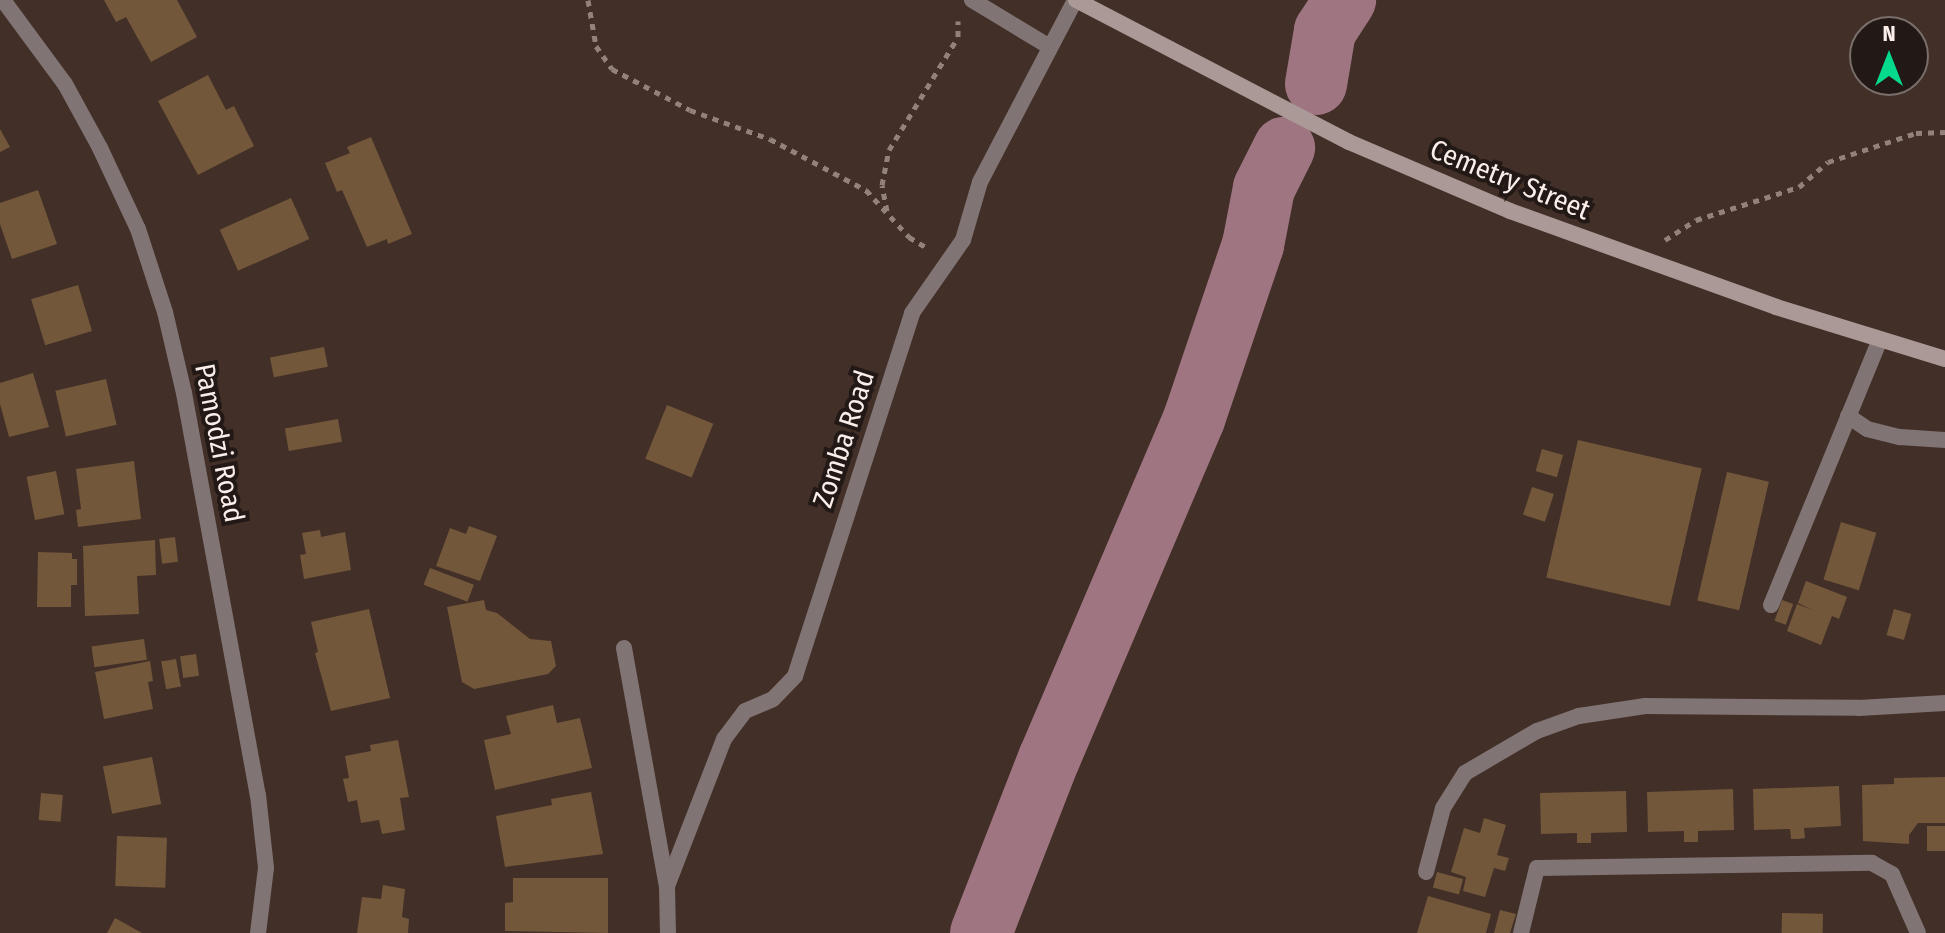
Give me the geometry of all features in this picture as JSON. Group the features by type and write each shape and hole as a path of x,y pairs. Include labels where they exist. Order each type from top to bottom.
{"street":[{"name":"Pamodzi Road","path":"3,0 65,84 100,148 138,229 165,312 184,393 258,795 266,868 258,933"},
{"name":"Zomba Road","path":"667,886 724,739 745,711 773,699 795,676 912,313 963,240 980,182 1076,0"},
{"name":"Cemetry Street","path":"1076,0 1349,142 1510,211 1638,258 1945,359"},
{"path":"965,4 1050,47"},
{"path":"1771,605 1880,339"},
{"path":"1848,416 1878,432 1945,440"},
{"name":"Zomba Road","path":"624,648 667,886 668,933"},
{"path":"1426,872 1443,808 1465,773 1537,731 1565,721 1604,711 1645,706 1859,708 1945,703"},
{"path":"1521,933 1537,868 1872,863 1892,874 1918,933"}],"path":[{"path":"588,0 596,46 612,69 690,110 770,139 866,190 909,237 932,250 943,268"},
{"path":"887,212 882,185 889,150 958,37 965,4"},
{"path":"1638,258 1696,220 1799,187 1828,162 1906,135 1945,132"}],"building":[{"path":"104,0 177,0 197,37 151,62 126,17 116,22"},
{"path":"208,75 226,110 234,106 254,146 198,175 158,101"},
{"path":"0,129 10,147 0,152"},
{"path":"371,137 412,234 388,244 387,239 367,247 342,190 337,192 325,163 350,153 347,147"},
{"path":"38,190 57,244 12,259 0,224 0,203"},
{"path":"291,198 309,239 238,271 220,230"},
{"path":"78,285 92,331 45,345 31,299"},
{"path":"324,347 328,367 274,377 270,357"},
{"path":"33,373 49,427 9,437 0,404 0,383"},
{"path":"106,379 117,425 66,436 55,391"},
{"path":"667,405 713,424 692,478 645,459"},
{"path":"338,419 342,442 289,451 285,428"},
{"path":"1578,440 1702,469 1670,606 1546,577"},
{"path":"1542,449 1563,455 1557,477 1536,471"},
{"path":"134,461 141,519 78,527 76,510 81,509 76,469"},
{"path":"56,471 64,514 35,520 27,477"},
{"path":"1727,472 1769,482 1739,610 1697,601"},
{"path":"1532,487 1554,494 1545,522 1523,515"},
{"path":"1841,522 1876,533 1859,590 1823,579"},
{"path":"469,526 497,536 480,581 436,566 450,528 466,534"},
{"path":"320,530 321,537 345,532 351,570 304,579 300,555 306,554 302,533"},
{"path":"175,537 178,562 162,564 159,539"},
{"path":"155,540 156,575 137,576 139,614 85,616 83,546"},
{"path":"38,552 72,553 72,559 77,559 77,585 71,585 71,607 37,607"},
{"path":"430,568 474,585 467,602 424,585"},
{"path":"1806,581 1847,597 1839,619 1832,616 1821,645 1787,631 1797,604 1812,610 1798,603"},
{"path":"484,600 486,610 497,613 530,639 551,641 556,666 548,674 474,689 462,682 447,607"},
{"path":"1782,600 1793,604 1786,625 1774,621"},
{"path":"369,609 390,698 331,711 315,653 318,652 311,622"},
{"path":"1894,609 1911,614 1904,640 1887,635"},
{"path":"144,639 147,660 94,667 92,646"},
{"path":"196,654 199,676 183,678 180,656"},
{"path":"176,659 181,687 166,689 161,662"},
{"path":"150,661 153,681 148,682 153,709 104,719 95,672"},
{"path":"553,705 557,723 580,718 592,768 495,790 484,740 511,734 506,716"},
{"path":"398,740 409,797 400,798 405,830 382,834 379,820 361,823 357,800 348,802 343,779 349,778 345,756 371,751 370,745"},
{"path":"152,757 161,804 112,814 103,767"},
{"path":"1945,777 1945,823 1918,823 1909,835 1909,844 1863,841 1862,785 1894,784 1894,778"},
{"path":"1839,786 1841,826 1804,828 1805,838 1798,839 1791,839 1790,829 1754,830 1753,789"},
{"path":"1733,789 1734,830 1698,831 1698,842 1684,842 1684,831 1648,832 1647,792"},
{"path":"1626,791 1627,832 1591,833 1591,843 1577,843 1577,833 1541,834 1540,793"},
{"path":"591,792 603,854 505,867 496,816 552,805 551,799"},
{"path":"41,793 63,795 61,822 39,820"},
{"path":"1484,818 1506,825 1497,855 1509,858 1505,871 1494,868 1485,897 1463,891 1466,877 1451,872 1464,828 1480,833"},
{"path":"1927,826 1945,826 1945,851 1927,851"},
{"path":"117,836 167,838 165,888 115,886"},
{"path":"1437,872 1463,879 1459,894 1433,887"},
{"path":"513,878 608,878 608,933 505,931 505,903 513,902"},
{"path":"383,885 405,889 402,917 409,919 408,933 357,933 362,897 381,899"},
{"path":"1428,896 1491,914 1486,933 1417,933"},
{"path":"1500,910 1516,914 1510,933 1494,933"},
{"path":"1782,913 1823,914 1823,933 1782,933"},
{"path":"115,918 142,933 107,933"}],"waterway":[{"path":"1316,84 1325,31 1345,0"},
{"path":"981,933 1049,759 1194,419 1253,245 1264,188 1284,148"}]}
